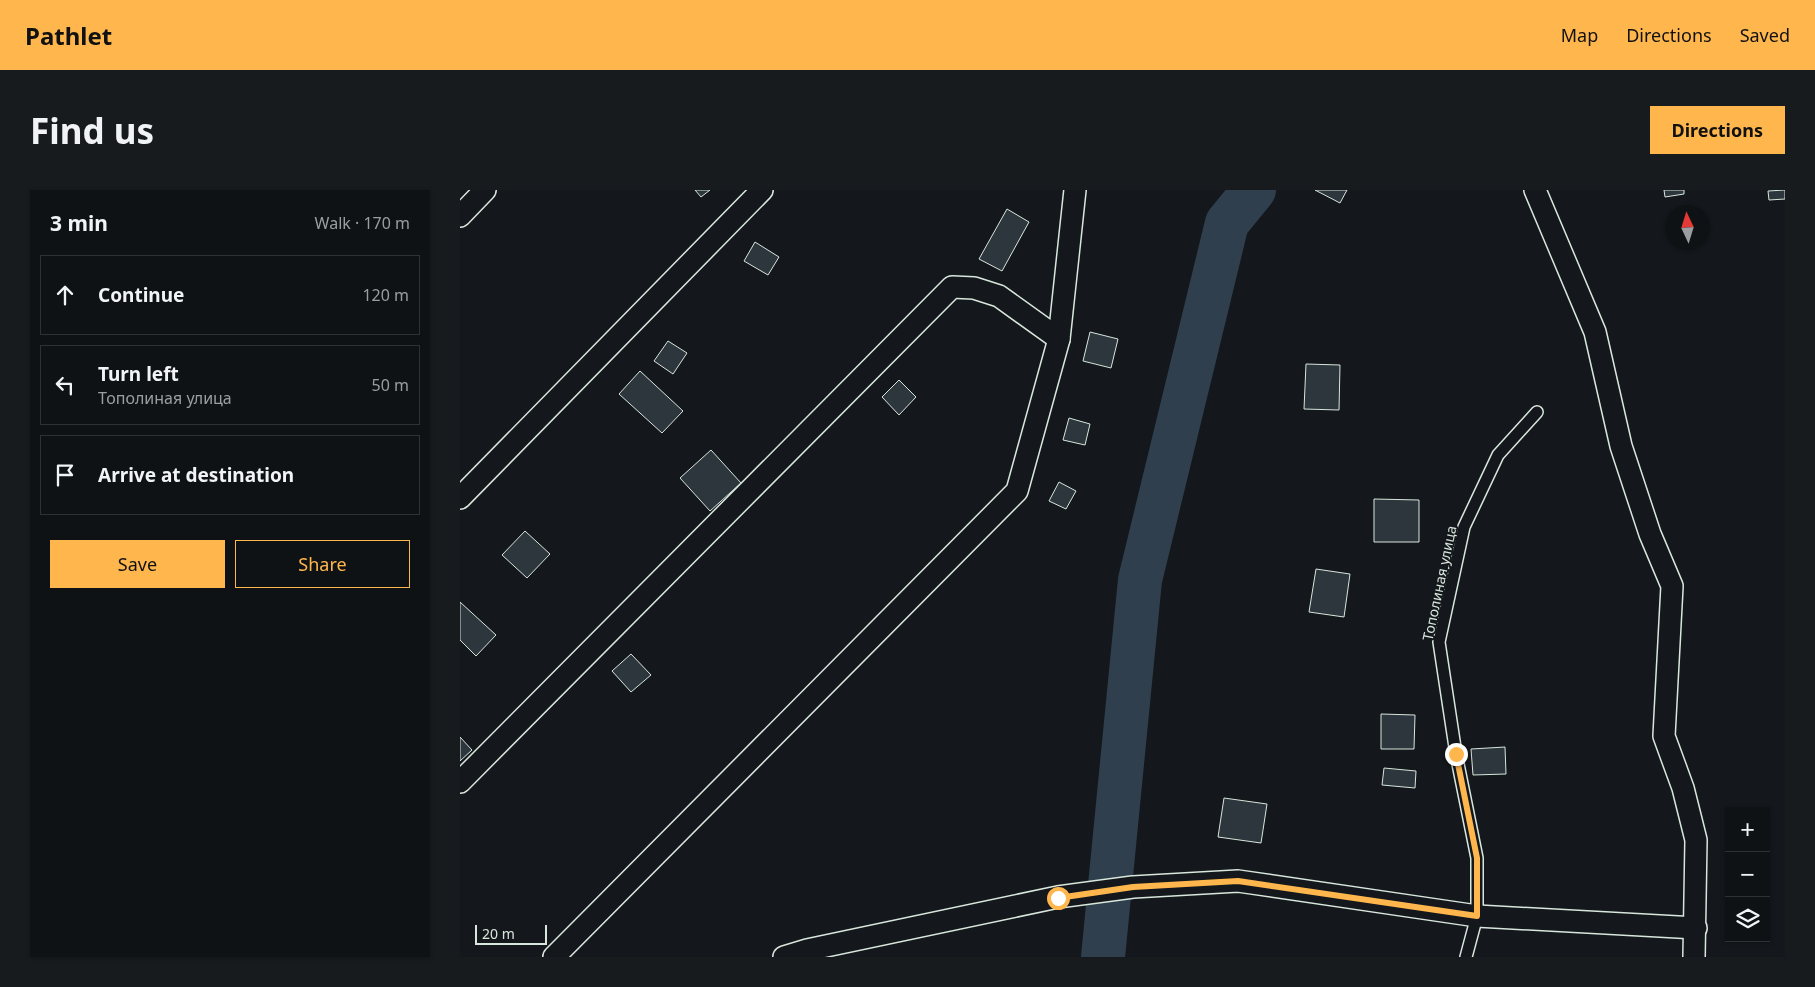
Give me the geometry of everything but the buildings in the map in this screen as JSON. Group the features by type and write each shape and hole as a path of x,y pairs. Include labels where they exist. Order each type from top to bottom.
{"street":[{"path":"460,216 485,190"},
{"path":"460,498 762,190"},
{"path":"554,957 1017,491 1059,339 1075,190"},
{"path":"1535,190 1595,332 1621,446 1650,534 1672,586 1664,736 1683,788 1696,840 1696,928 1694,957"},
{"path":"460,782 952,287 974,288 999,296 1059,339"},
{"path":"784,957 807,950 1058,898 1133,887 1238,881 1477,916 1696,928"}],"lane":[{"name":"Тополиная улица","path":"1466,957 1477,916 1477,858 1456,754 1439,642 1464,528 1498,455 1537,412"}],"waterway":[{"path":"1103,957 1140,580 1227,223 1254,190"}],"route":[{"path":"1058,898 1133,887 1238,881 1477,916 1477,858 1456,754"}]}
